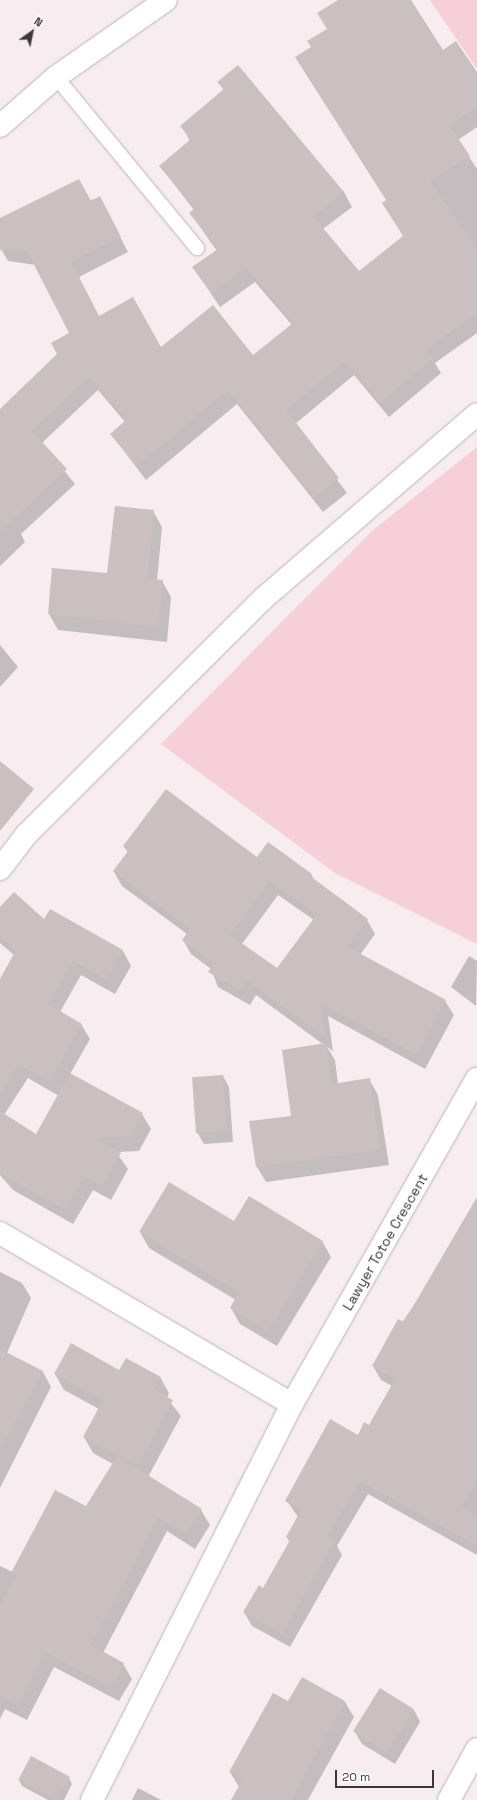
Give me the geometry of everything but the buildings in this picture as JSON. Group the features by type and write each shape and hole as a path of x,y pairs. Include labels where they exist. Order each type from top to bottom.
{"street":[{"path":"0,126 56,78 166,0"},
{"path":"0,868 26,836 264,598 477,414"},
{"name":"Lawyer Totoe Crescent","path":"92,1800 292,1404 477,1079"},
{"path":"0,1232 292,1404"},
{"path":"449,1800 477,1749"}],"lane":[{"path":"56,78 197,248"}],"shaded area":[{"path":"430,0 477,0 477,69"},
{"path":"477,447 477,944 335,873 161,744 373,530"}]}
